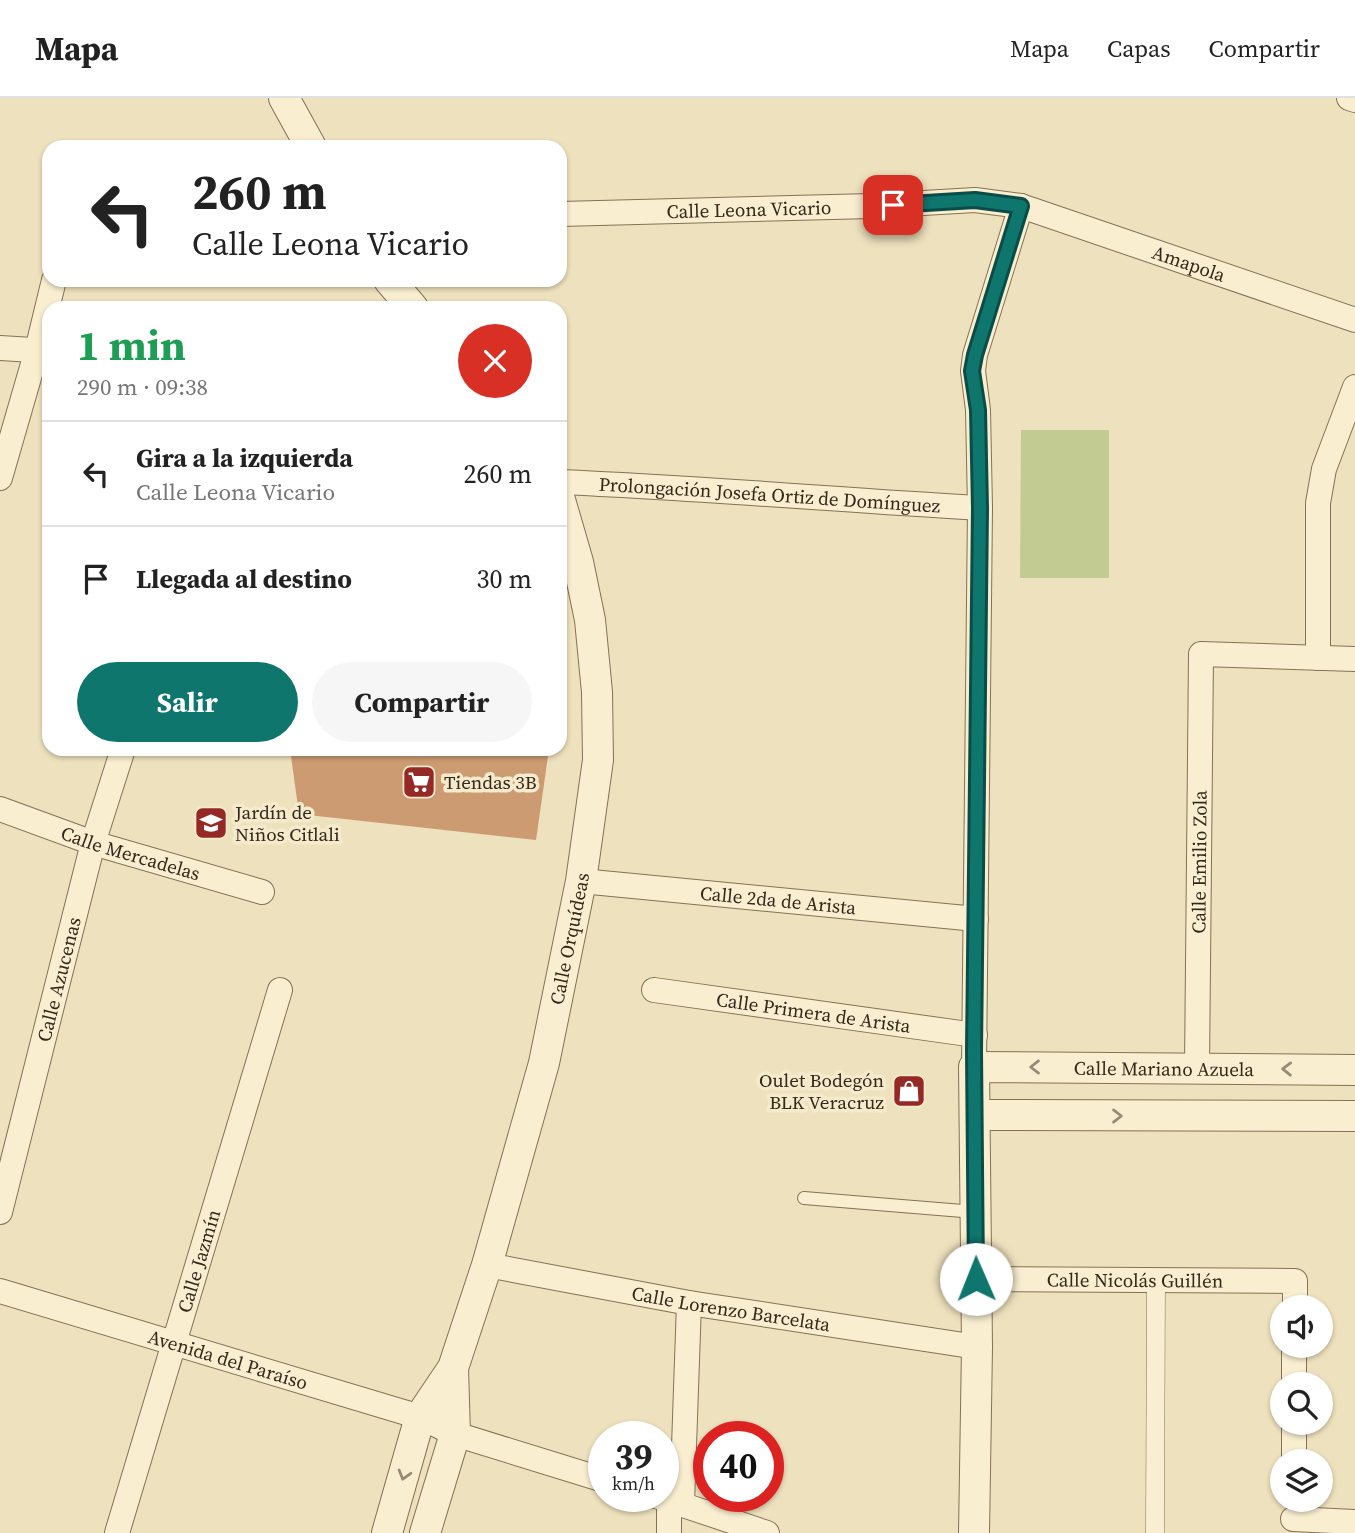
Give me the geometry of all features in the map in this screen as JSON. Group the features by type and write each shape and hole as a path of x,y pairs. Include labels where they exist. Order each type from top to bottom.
{"street":[{"path":"284,98 307,140"},
{"path":"1349,98 1355,100"},
{"name":"Calle Leona Vicario","path":"567,214 872,206 975,200 1021,206"},
{"path":"974,1533 974,1067 980,508 978,410 972,371 1021,206"},
{"name":"Amapola","path":"1021,206 1355,320"},
{"path":"394,287 407,301"},
{"path":"0,348 42,351"},
{"path":"0,478 42,354"},
{"path":"1355,387 1324,469 1318,503 1318,657 1355,659"},
{"name":"Prolongación Josefa Ortiz de Domínguez","path":"567,482 670,486 830,500 980,508"},
{"name":"Calle Orquídeas","path":"387,1533 420,1417 453,1367 487,1265 544,1063 581,881 597,760 597,692 590,620 567,524"},
{"name":"Calle Emilio Zola","path":"1196,1068 1201,654 1318,657"},
{"name":"Calle Azucenas","path":"0,1212 93,843 121,756"},
{"name":"Calle Mercadelas","path":"0,809 93,843 262,891"},
{"name":"Calle 2da de Arista","path":"581,881 976,919"},
{"name":"Calle Jazmín","path":"117,1533 280,990"},
{"name":"Calle Primera de Arista","path":"654,990 975,1035"},
{"name":"Calle Mariano Azuela","path":"974,1067 1355,1070"},
{"path":"975,1115 1355,1116"},
{"name":"Calle Lorenzo Barcelata","path":"487,1265 689,1303 976,1347"},
{"name":"Calle Nicolás Guillén","path":"976,1279 1295,1281 1295,1295"},
{"path":"1155,1533 1156,1279"},
{"name":"Avenida del Paraíso","path":"0,1291 420,1417 455,1434 588,1475"},
{"path":"677,1421 689,1303"},
{"name":"Calle Orquídeas","path":"425,1533 455,1434 453,1367"},
{"path":"679,1503 767,1533"},
{"path":"669,1512 669,1533"},
{"path":"1293,1517 1355,1522"}],"lane":[{"path":"804,1198 975,1212"}],"green space":[{"path":"1021,430 1109,430 1109,578 1020,578"}],"building":[{"name":"Tiendas 3B","path":"291,756 548,756 536,840 299,814"}],"place":[{"name":"Tiendas 3B","path":"419,782"},
{"name":"Jardín de Niños Citlali","path":"211,823"},
{"name":"Oulet Bodegón BLK Veracruz","path":"909,1091"}],"route":[{"path":"893,205 975,200 1021,206 972,371 978,410 980,508 974,1051 976,1279"}]}
